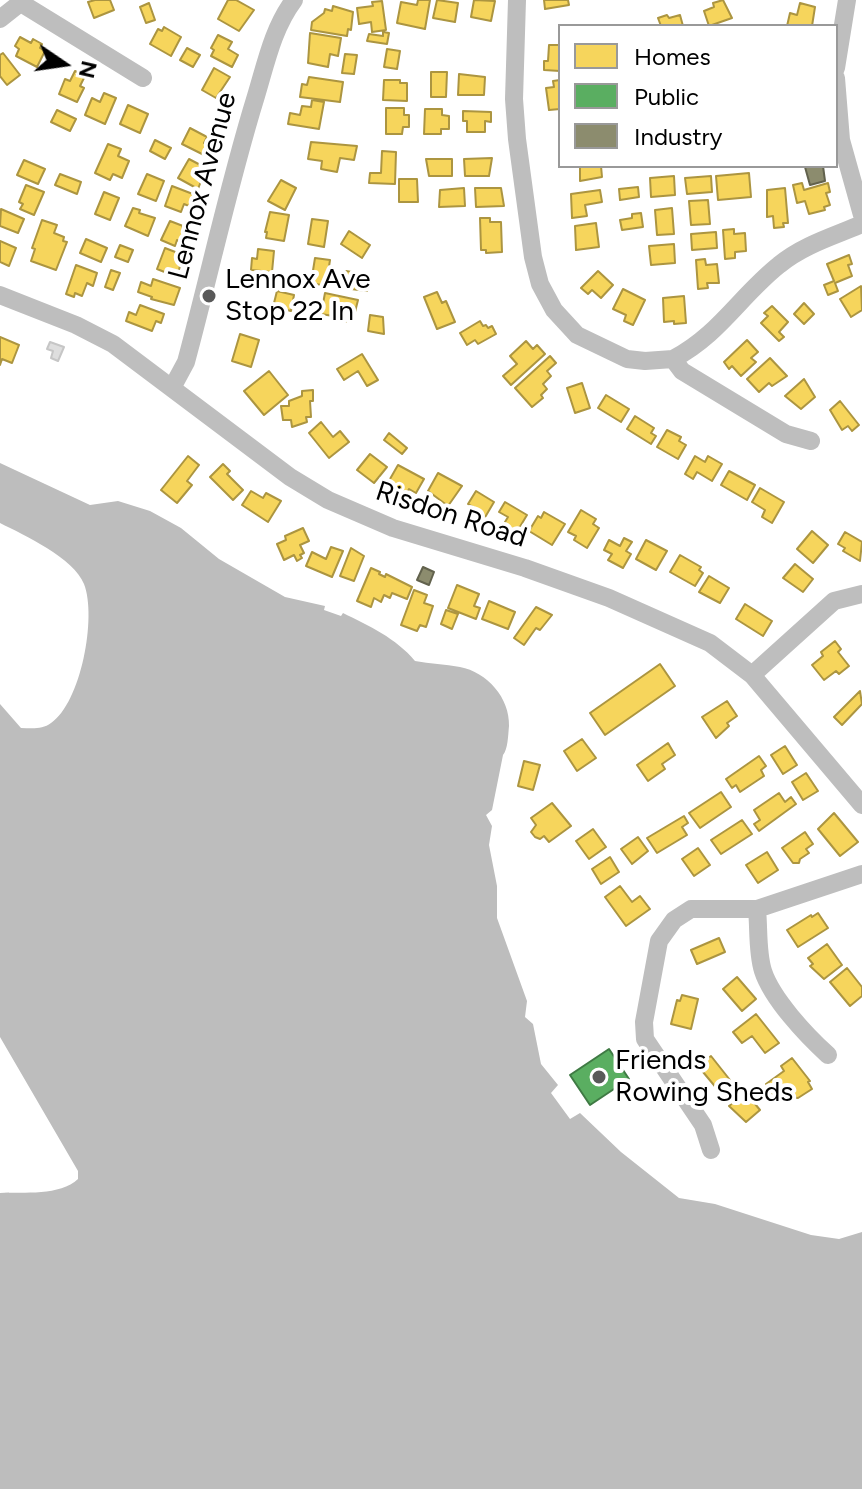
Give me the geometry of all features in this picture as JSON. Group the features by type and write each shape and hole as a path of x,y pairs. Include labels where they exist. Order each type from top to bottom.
{"street":[{"name":"Lennox Avenue","path":"172,388 186,362 246,126 270,48 278,26 294,0"},
{"path":"517,0 514,99 533,257 540,284 554,310 577,335 627,359 673,359 694,348 718,328 779,264 817,242 862,224"},
{"path":"838,56 847,0"},
{"path":"0,19 22,1 143,78"},
{"path":"838,103 841,140 862,215"},
{"name":"Risdon Road","path":"0,295 94,333 135,359 290,477 328,500 393,528 573,584 654,616 710,643 752,675 862,805"},
{"path":"673,359 682,371 786,434 811,441"},
{"path":"752,675 834,601 862,594"},
{"path":"711,1150 703,1125 645,1039 644,1022 659,941 674,920 691,909 757,909 862,874"},
{"path":"757,909 760,959 768,982 804,1034 828,1055"}],"shaded area":[{"path":"0,463 90,505 118,501 150,511 181,528 219,559 285,597 325,606 324,610 341,616 343,613 391,639 415,661 470,670 488,680 495,688 506,706 509,726 492,810 486,815 492,826 489,845 497,886 497,918 527,1001 525,1017 533,1024 541,1064 558,1085 551,1093 570,1119 580,1113 621,1152 679,1198 715,1204 811,1235 839,1239 862,1232 862,1489 0,1489 0,1193 62,1188 78,1179 78,1171 0,1037 0,704 21,728 44,727 62,713 71,697 84,658 89,617 88,599 79,574 47,548 0,523"}],"building: Homes":[{"path":"110,0 114,10 94,18 88,2"},
{"path":"228,0 236,0 254,10 239,31 218,19"},
{"path":"418,0 430,0 425,29 397,23 401,2 417,5"},
{"path":"437,0 458,3 455,22 433,18"},
{"path":"474,0 495,1 491,21 471,17"},
{"path":"544,0 568,0 569,5 545,9"},
{"path":"723,0 732,18 708,24 704,11 714,7 713,3"},
{"path":"382,1 386,30 372,32 371,22 359,24 357,8"},
{"path":"149,3 155,20 146,23 140,7"},
{"path":"800,3 815,7 812,24 787,24 790,13 797,15"},
{"path":"333,6 353,12 351,30 348,29 347,36 311,30 312,22 325,9 332,11"},
{"path":"680,15 682,24 660,24 658,18"},
{"path":"164,27 181,37 171,56 150,44 158,29 162,31"},
{"path":"383,32 389,33 387,44 367,41 369,34 383,36"},
{"path":"310,33 341,38 338,56 330,54 328,67 308,63"},
{"path":"218,35 232,42 228,49 238,55 232,67 211,56 214,50 211,48"},
{"path":"20,37 42,44 40,48 45,51 37,67 16,56 19,49 15,46"},
{"path":"549,45 558,45 558,71 544,70 544,61 548,61"},
{"path":"187,48 200,55 193,67 180,60"},
{"path":"387,49 400,51 397,69 384,67"},
{"path":"3,53 20,75 7,85 0,76 0,55"},
{"path":"345,54 357,55 354,74 342,73"},
{"path":"214,68 230,77 216,98 202,90"},
{"path":"75,71 85,76 80,86 84,88 77,102 59,94 65,79 70,81"},
{"path":"431,72 447,72 446,97 431,97"},
{"path":"459,74 485,77 484,95 458,95"},
{"path":"309,77 343,82 340,102 300,97 302,84 307,85"},
{"path":"384,80 407,83 407,101 383,100"},
{"path":"558,80 558,109 549,110 546,88 554,87 553,81"},
{"path":"104,93 116,98 105,124 85,115 92,98 100,102"},
{"path":"312,100 324,102 319,129 288,124 290,113 300,115 302,106 311,107"},
{"path":"128,105 148,114 140,133 120,124"},
{"path":"386,108 404,108 404,115 409,115 409,127 403,127 402,134 386,134"},
{"path":"425,109 442,109 442,115 449,116 449,129 441,129 441,134 424,134"},
{"path":"57,110 76,119 70,131 51,122"},
{"path":"463,111 491,112 491,122 485,121 485,132 467,132"},
{"path":"190,128 207,137 204,143 211,146 206,156 182,144"},
{"path":"155,140 171,148 165,159 150,151"},
{"path":"311,142 357,146 354,160 340,158 337,172 321,169 322,161 308,159"},
{"path":"108,144 121,149 118,156 129,161 122,178 113,174 110,180 95,173"},
{"path":"382,151 396,152 395,184 369,183 370,173 381,173"},
{"path":"492,158 489,176 465,176 464,159"},
{"path":"189,159 206,168 198,189 178,178"},
{"path":"426,159 452,159 452,176 429,176"},
{"path":"24,160 45,169 38,184 17,175"},
{"path":"580,168 601,168 602,177 580,181"},
{"path":"749,173 751,197 718,200 716,176"},
{"path":"60,174 81,182 77,194 55,185"},
{"path":"147,174 164,181 156,201 138,194"},
{"path":"674,176 675,195 651,197 650,178"},
{"path":"711,176 712,192 687,194 685,178"},
{"path":"399,179 417,179 418,202 399,202"},
{"path":"281,180 296,188 285,210 268,201"},
{"path":"802,183 804,190 828,183 830,192 826,193 830,205 824,207 825,210 809,214 805,201 797,203 793,185"},
{"path":"26,185 44,192 34,215 20,209 23,204 19,202"},
{"path":"172,186 198,196 194,208 184,204 181,212 165,206"},
{"path":"638,187 639,197 620,200 619,189"},
{"path":"464,188 465,206 439,207 440,190"},
{"path":"475,188 501,188 504,206 476,207"},
{"path":"785,188 788,223 783,223 784,227 774,228 773,216 767,217 767,190"},
{"path":"600,190 602,202 585,205 587,216 572,218 571,194"},
{"path":"104,192 119,198 110,220 95,214"},
{"path":"708,200 710,224 691,225 689,201"},
{"path":"133,208 155,218 148,236 125,226"},
{"path":"672,208 674,234 657,235 655,210"},
{"path":"1,209 24,219 18,233 0,226"},
{"path":"270,212 289,215 284,241 266,238"},
{"path":"641,213 643,227 622,230 620,220"},
{"path":"480,218 501,222 502,252 486,253 486,250 481,250"},
{"path":"312,219 328,221 324,247 308,244"},
{"path":"42,220 57,225 54,233 64,237 63,241 67,242 56,270 31,261 35,249 32,248"},
{"path":"170,221 183,226 182,231 193,235 189,245 177,240 175,246 161,240"},
{"path":"596,223 599,247 576,250 575,226"},
{"path":"734,229 734,234 745,233 746,251 735,252 735,258 725,259 723,230"},
{"path":"349,231 370,245 362,258 341,244"},
{"path":"716,232 717,248 692,250 691,234"},
{"path":"86,239 107,248 101,262 80,253"},
{"path":"0,241 16,248 9,266 0,262"},
{"path":"674,244 675,263 651,265 649,246"},
{"path":"120,245 133,250 128,262 115,257"},
{"path":"165,248 183,255 177,277 157,269"},
{"path":"258,249 274,251 272,272 251,270 252,258 257,259"},
{"path":"849,255 852,264 848,265 852,276 835,283 838,291 828,295 824,285 834,281 827,264"},
{"path":"315,258 330,260 326,286 311,283"},
{"path":"705,259 706,265 717,264 719,283 707,283 708,288 698,289 696,260"},
{"path":"76,265 97,273 93,286 87,283 82,296 75,293 74,297 66,294"},
{"path":"111,270 120,273 113,290 105,287"},
{"path":"346,271 370,275 367,291 343,288"},
{"path":"598,271 613,285 601,298 592,290 588,294 581,288"},
{"path":"153,279 180,288 174,305 138,292 141,282 151,286"},
{"path":"861,286 862,310 851,317 840,299"},
{"path":"623,289 645,300 633,325 624,321 626,315 613,309"},
{"path":"277,291 294,295 291,311 273,307"},
{"path":"437,292 442,303 446,301 455,322 437,329 424,297"},
{"path":"325,293 358,300 349,322 340,320 341,313 334,312 333,316 321,314"},
{"path":"684,296 686,323 664,322 663,298"},
{"path":"804,303 814,314 804,324 794,314"},
{"path":"140,305 164,314 161,323 156,321 152,331 126,321 129,312 136,315"},
{"path":"772,306 788,322 779,332 784,337 779,341 761,323 768,316 764,313"},
{"path":"370,315 383,317 384,334 368,331"},
{"path":"480,321 483,326 492,326 496,334 478,344 475,340 467,345 460,333"},
{"path":"240,334 259,340 251,367 232,361"},
{"path":"0,337 19,345 12,363 2,359 0,365"},
{"path":"747,340 758,352 751,358 756,362 741,376 724,362"},
{"path":"526,341 533,349 537,345 545,354 511,385 503,376 517,364 510,356"},
{"path":"362,354 378,380 367,386 358,371 344,380 337,369"},
{"path":"550,356 556,363 547,371 551,376 543,384 547,389 541,395 543,398 532,407 515,388"},
{"path":"770,358 787,376 772,386 769,383 759,392 747,379"},
{"path":"269,371 288,395 264,415 244,391"},
{"path":"804,379 815,397 801,409 785,396"},
{"path":"582,383 590,408 575,413 567,388"},
{"path":"313,390 311,417 306,417 307,422 292,427 291,420 283,420 281,406 289,406 289,401 302,396 302,391"},
{"path":"606,395 629,409 621,422 598,408"},
{"path":"840,401 859,425 852,431 848,426 842,430 830,410"},
{"path":"635,416 654,428 651,433 656,436 651,444 627,429"},
{"path":"321,422 333,437 340,431 349,442 329,458 309,433"},
{"path":"667,430 681,437 679,441 686,445 678,459 657,447"},
{"path":"389,433 407,448 402,454 384,440"},
{"path":"370,454 387,467 374,483 357,470"},
{"path":"188,456 199,465 187,481 192,485 177,503 161,490"},
{"path":"695,456 705,462 708,456 722,464 712,481 697,472 693,479 685,474"},
{"path":"223,464 230,471 227,474 243,490 233,500 210,477"},
{"path":"398,465 424,479 416,493 409,489 407,493 397,487 395,491 386,486"},
{"path":"729,471 755,485 747,500 721,485"},
{"path":"438,473 462,486 448,506 428,491"},
{"path":"760,488 784,502 772,523 762,517 765,510 752,502"},
{"path":"251,491 263,498 266,493 281,501 268,522 242,505"},
{"path":"476,491 494,502 484,519 474,513 477,509 468,504"},
{"path":"505,502 527,515 515,535 502,527 508,517 499,512"},
{"path":"581,510 596,519 593,524 599,528 587,548 568,532"},
{"path":"544,512 565,524 552,545 529,531"},
{"path":"303,528 309,541 300,545 304,553 300,555 302,558 297,561 294,555 284,560 277,544 286,540 285,536"},
{"path":"812,531 828,545 813,563 797,549"},
{"path":"845,532 862,542 860,561 843,551 845,548 838,544"},
{"path":"624,538 632,542 626,551 631,554 623,568 608,560 612,554 604,550 609,540 620,546"},
{"path":"646,540 667,551 656,570 636,559"},
{"path":"331,547 343,551 332,577 306,566 312,552 326,559"},
{"path":"351,548 364,556 354,581 340,576"},
{"path":"680,555 701,567 699,570 703,573 695,586 670,572"},
{"path":"795,564 813,579 803,592 783,578"},
{"path":"371,568 412,587 407,599 392,593 390,598 384,595 381,602 374,598 371,607 357,601"},
{"path":"709,576 729,588 720,603 699,592"},
{"path":"457,585 479,594 474,606 480,608 476,619 448,608"},
{"path":"414,590 427,595 424,603 433,606 426,627 420,625 417,631 401,625"},
{"path":"489,601 515,612 508,629 482,619"},
{"path":"745,604 772,621 763,636 736,619"},
{"path":"536,607 552,615 540,630 536,628 524,645 514,638"},
{"path":"446,610 458,614 452,629 441,624"},
{"path":"835,641 841,649 838,652 849,666 824,680 812,665 823,656 821,652"},
{"path":"660,664 675,686 605,735 590,713"},
{"path":"860,691 862,704 842,725 834,717"},
{"path":"727,701 737,716 727,723 729,726 716,738 702,717"},
{"path":"582,739 596,758 577,771 564,751"},
{"path":"668,743 675,755 662,764 665,769 648,781 637,765"},
{"path":"785,746 797,765 783,774 771,755"},
{"path":"759,756 766,766 761,770 764,776 740,792 736,785 732,788 726,779"},
{"path":"524,761 540,765 533,790 518,786"},
{"path":"806,773 818,791 803,800 792,782"},
{"path":"721,792 731,807 700,828 689,813"},
{"path":"779,793 785,802 791,797 796,804 759,831 754,824 760,820 754,810"},
{"path":"552,803 571,826 549,842 544,836 540,839 531,832 536,825 531,818"},
{"path":"834,813 858,842 840,856 818,829"},
{"path":"684,816 688,823 682,827 687,835 657,853 647,838"},
{"path":"742,820 752,834 721,854 711,840"},
{"path":"593,829 606,847 589,859 576,841"},
{"path":"805,832 813,844 806,849 809,853 799,863 793,863 782,848"},
{"path":"638,837 648,851 632,864 621,849"},
{"path":"698,848 710,865 694,876 682,859"},
{"path":"767,852 778,870 758,883 746,865"},
{"path":"610,857 619,872 601,884 592,869"},
{"path":"620,886 632,902 640,896 650,909 626,926 605,897"},
{"path":"818,913 828,928 798,947 787,930"},
{"path":"719,938 725,952 697,964 691,950"},
{"path":"827,944 842,965 824,979 810,966 813,964 808,958"},
{"path":"847,968 862,987 862,996 850,1006 830,982"},
{"path":"737,977 756,999 742,1011 723,989"},
{"path":"682,995 698,999 691,1029 671,1024 677,1000 680,1001"},
{"path":"756,1014 779,1043 765,1053 752,1036 742,1043 733,1032"},
{"path":"711,1056 730,1080 718,1090 698,1066"},
{"path":"792,1058 810,1081 812,1089 798,1098 786,1096 782,1090 774,1096 766,1084 784,1071 781,1066"},
{"path":"742,1088 760,1110 746,1122 729,1106 734,1102 730,1097"}],"building: Public":[{"name":"Friends Rowing Sheds","path":"609,1049 629,1079 590,1105 570,1075"}],"building: Industry":[{"path":"805,168 823,168 825,181 810,185"},
{"path":"423,567 434,572 429,585 417,580"}],"building: Other":[{"path":"50,342 64,347 58,361 51,358 53,351 47,349"}],"place":[{"name":"Lennox Ave Stop 22 In","path":"209,296"},
{"name":"Friends Rowing Sheds","path":"599,1077"}]}
